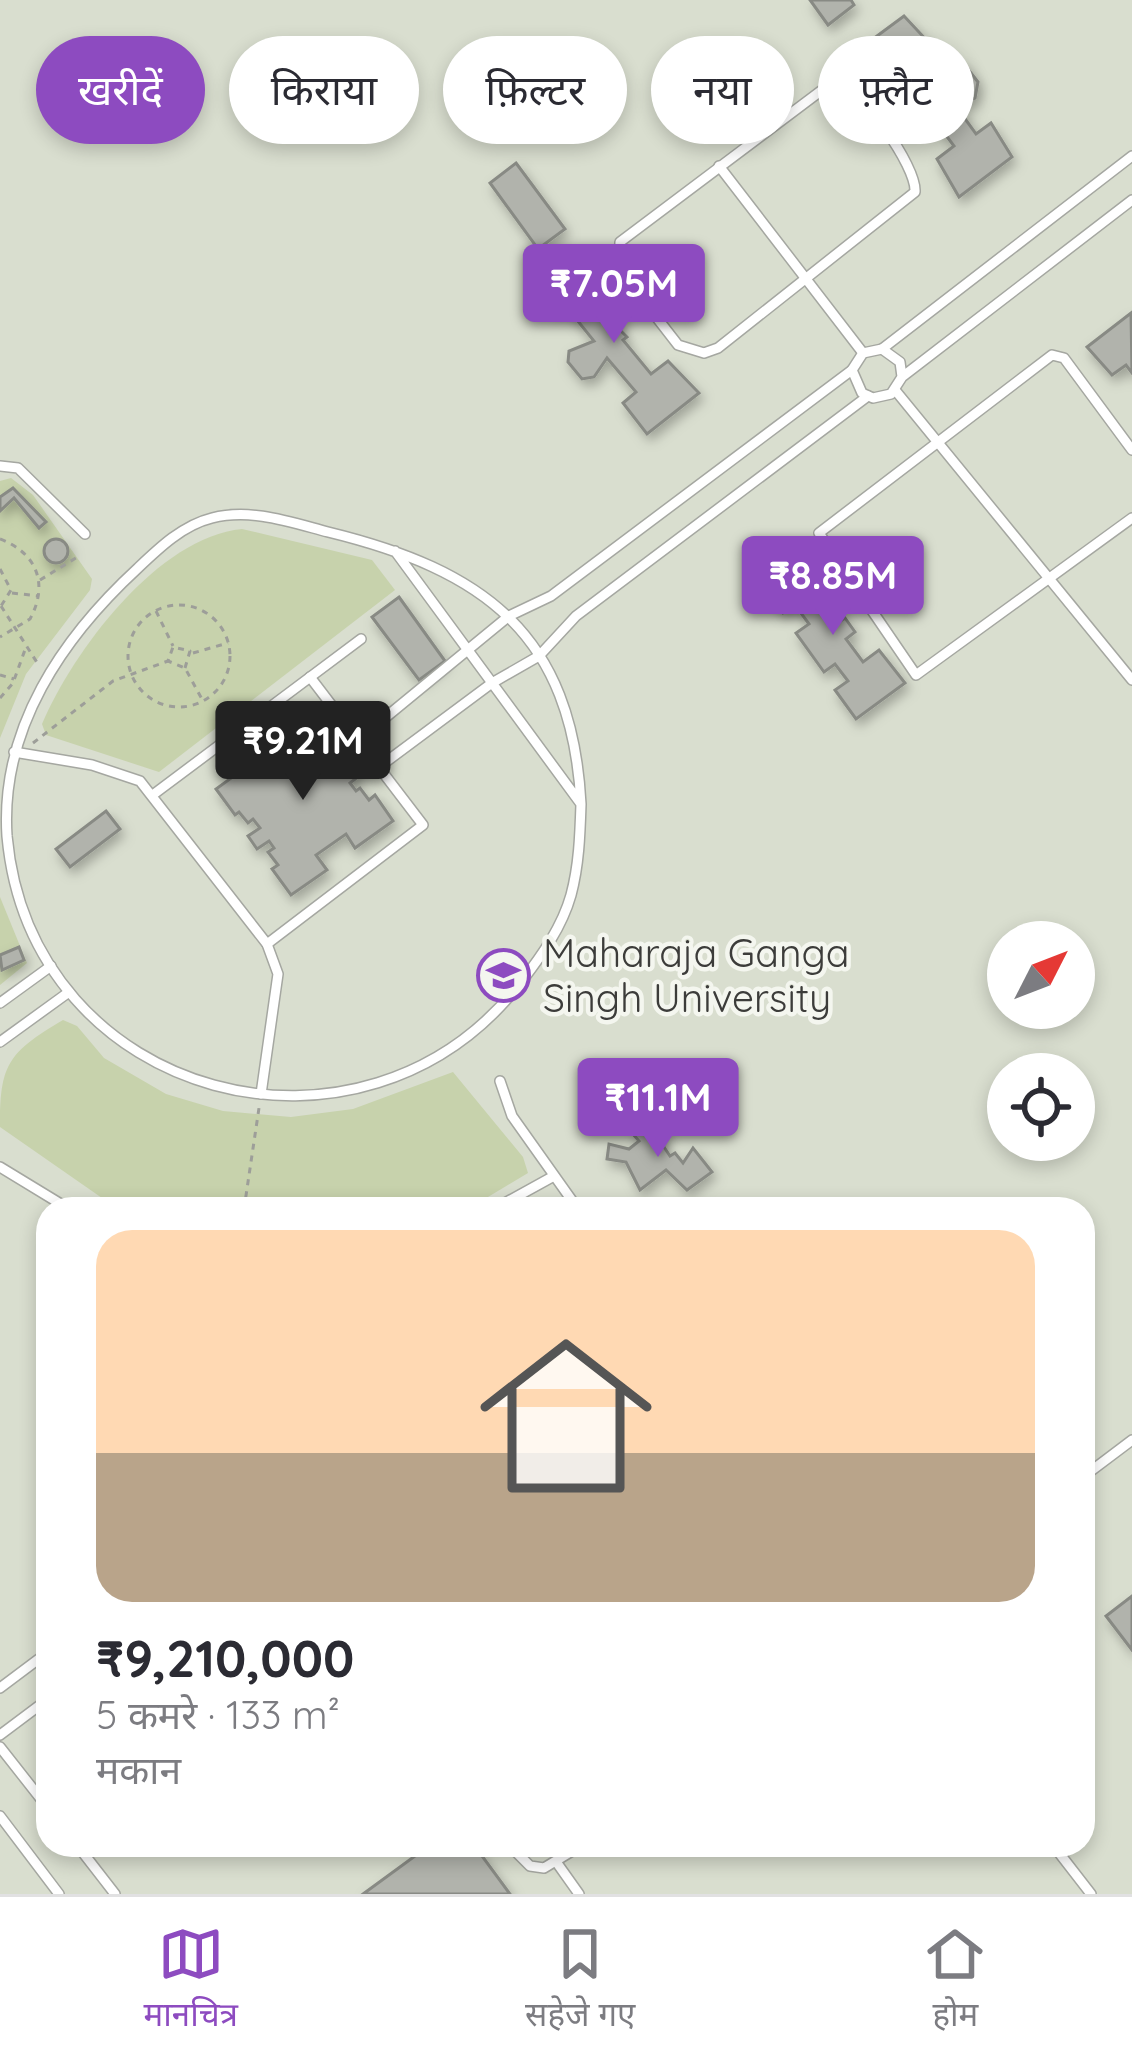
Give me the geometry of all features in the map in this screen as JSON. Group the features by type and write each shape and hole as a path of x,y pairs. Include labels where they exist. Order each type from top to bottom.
{"lane":[{"path":"834,81 855,92 909,164 915,192 808,280 718,348 704,353 678,345 619,269 620,242 719,166 821,86 834,81"},
{"path":"358,740 470,653 508,616 551,596 852,370 862,353 883,349 1132,156"},
{"path":"719,166 862,353"},
{"path":"852,370 857,388 868,396 886,397 902,377 1132,200"},
{"path":"883,349 900,362 902,377"},
{"path":"1132,450 1064,358 1052,355 819,533 916,675 1132,518"},
{"path":"895,390 1132,680"},
{"path":"379,767 492,683 539,656 576,616 868,396"},
{"path":"0,466 18,468 85,534"},
{"path":"260,515 395,551 451,572 508,616 539,656 572,726 581,805 577,869 558,927 484,1023 408,1068 352,1089 315,1096 261,1094 217,1088 150,1063 118,1041 69,992 51,966 13,877 7,833 17,753 46,675 115,589 157,550 207,519 260,515"},
{"path":"395,551 581,805"},
{"path":"154,794 361,639"},
{"path":"267,944 423,825 310,677"},
{"path":"17,753 110,769 140,781 267,944 278,974 261,1094"},
{"path":"0,1003 51,966"},
{"path":"0,1042 69,992"},
{"path":"500,1081 512,1116 569,1197"},
{"path":"0,1167 49,1197"},
{"path":"516,1197 554,1176"},
{"path":"1095,1468 1132,1440"},
{"path":"0,1688 36,1661"},
{"path":"0,1735 36,1708"},
{"path":"0,1747 36,1793"},
{"path":"0,1816 59,1894"},
{"path":"87,1857 116,1894"},
{"path":"521,1857 530,1866 557,1863 565,1857"},
{"path":"1063,1857 1091,1894"},
{"path":"557,1863 579,1894"}],"path":[{"path":"0,541 28,556 39,581 30,619 17,631 0,637"},
{"path":"39,581 79,556"},
{"path":"0,569 8,577 10,593 1,606 46,675"},
{"path":"10,593 39,596"},
{"path":"184,605 200,609 214,619 228,643 224,681 203,701 166,706 152,699 131,673 130,639 156,610 184,605"},
{"path":"156,610 173,647 168,661"},
{"path":"191,653 228,643"},
{"path":"0,698 14,679 26,645"},
{"path":"173,647 184,646 191,653"},
{"path":"185,668 191,653"},
{"path":"17,753 94,693 131,673 168,661 185,668 203,701"},
{"path":"0,676 14,679"},
{"path":"246,1197 261,1094"}],"shaded area":[{"name":"Maharaja Ganga Singh University","path":"0,0 1132,0 1132,1894 0,1894"}],"green space":[{"path":"11,478 33,495 92,579 90,590 26,674 0,738 0,481"},
{"path":"242,529 372,560 395,590 159,772 46,735 42,724 56,695 122,602 180,553 211,537"},
{"path":"0,897 27,963 0,985"},
{"path":"63,1020 77,1026 104,1058 166,1094 223,1111 291,1117 353,1109 453,1072 523,1157 528,1173 488,1197 101,1197 0,1127 5,1075 30,1042"}],"building":[{"path":"810,0 851,0 854,5 828,25"},
{"path":"904,16 923,36 877,36"},
{"path":"991,123 1012,157 959,197 937,159 954,146 974,144 974,131"},
{"path":"516,163 565,229 538,249 490,183"},
{"path":"588,252 611,288 593,303 627,337 623,340 651,374 668,361 699,393 647,434 623,403 636,392 607,358 594,377 582,379 568,362 569,351 594,341 564,304 556,311 538,288"},
{"path":"1131,313 1132,373 1126,365 1112,375 1087,347"},
{"path":"13,488 46,522 39,528 14,498 0,511 0,497"},
{"path":"56,539 68,551 56,563 44,551"},
{"path":"815,551 834,582 815,595 836,624 845,618 855,632 846,639 863,662 879,650 905,683 856,719 835,690 848,681 835,664 824,672 796,633 809,624 795,605 783,613 765,588"},
{"path":"399,597 445,661 419,680 372,617"},
{"path":"316,715 338,743 332,748 340,759 335,764 340,770 349,763 359,776 350,783 356,791 360,788 369,800 375,795 393,821 355,848 346,834 316,855 327,870 291,895 272,869 278,865 268,852 274,848 269,841 257,849 248,836 260,828 253,819 248,823 239,812 235,815 216,789 253,762 261,773 265,770 254,754 269,743 281,759 287,755 278,743"},
{"path":"106,811 120,829 70,867 56,849"},
{"path":"19,947 24,960 2,970 0,955"},
{"path":"646,1120 670,1156 675,1153 683,1163 693,1148 712,1172 687,1190 666,1170 640,1190 626,1162 607,1159 609,1144 629,1149 639,1141 631,1132"},
{"path":"1132,1596 1132,1650 1106,1616"},
{"path":"414,1857 483,1857 510,1894 363,1894"}],"place":[{"name":"Maharaja Ganga Singh University","path":"504,975"}]}
